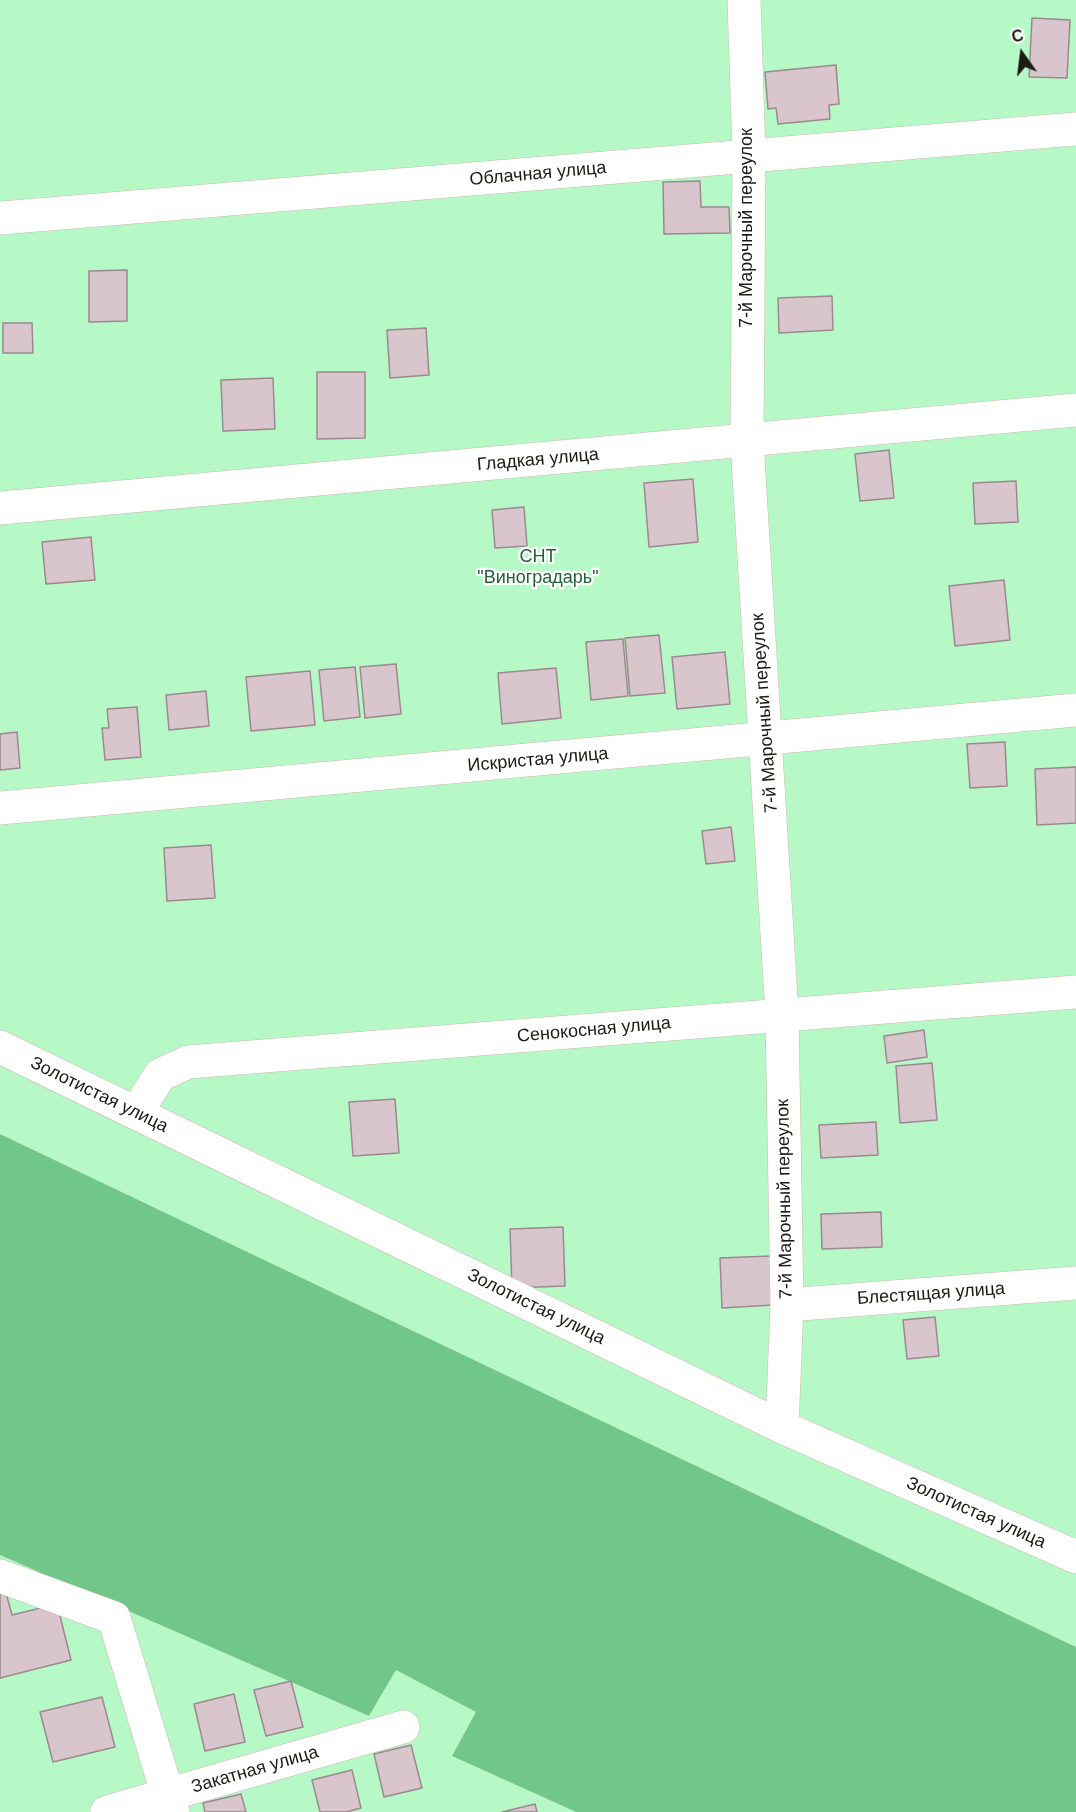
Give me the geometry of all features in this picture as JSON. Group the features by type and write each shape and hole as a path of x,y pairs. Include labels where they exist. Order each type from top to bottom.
{"street":[{"name":"7-й Марочный переулок","path":"744,0 749,156 747,442 782,1015 787,1305 782,1427"},
{"name":"Облачная улица","path":"0,218 1076,129"},
{"name":"Гладкая улица","path":"0,508 747,442 1076,410"},
{"name":"Искристая улица","path":"0,808 767,740 1076,710"},
{"name":"Сенокосная улица","path":"136,1113 160,1075 188,1062 1076,992"},
{"name":"Золотистая улица","path":"0,1047 782,1427 1076,1557"},
{"name":"Блестящая улица","path":"787,1305 1076,1283"},
{"path":"0,1576 114,1618 171,1804"},
{"name":"Закатная улица","path":"106,1812 171,1804 404,1727"}],"green space":[{"name":"СНТ \"Виноградарь\"","path":"0,0 1076,0 1076,1647 0,1134"},
{"path":"0,1134 1076,1647 1076,1812 576,1812 452,1756 476,1712 396,1670 369,1716 0,1555"},
{"path":"0,1555 369,1716 396,1670 477,1712 452,1756 576,1812 0,1812"}],"building":[{"path":"1032,18 1070,20 1067,78 1029,77"},
{"path":"836,65 839,104 829,105 830,119 778,124 776,108 768,109 765,72"},
{"path":"700,181 701,207 729,207 730,233 664,234 663,182"},
{"path":"127,270 127,321 89,322 89,271"},
{"path":"832,296 833,330 779,333 778,298"},
{"path":"3,323 32,323 33,353 3,353"},
{"path":"426,328 429,375 390,378 387,330"},
{"path":"317,372 365,372 365,438 317,439"},
{"path":"273,378 275,429 223,431 221,380"},
{"path":"889,450 894,498 860,501 855,454"},
{"path":"693,479 698,542 649,547 644,483"},
{"path":"1016,481 1018,522 975,524 973,483"},
{"path":"524,507 527,546 495,548 492,510"},
{"path":"91,537 95,580 46,584 42,542"},
{"path":"1004,580 1010,640 955,646 949,586"},
{"path":"659,635 665,693 630,696 625,638"},
{"path":"623,639 628,696 591,700 586,642"},
{"path":"725,652 730,704 677,709 672,657"},
{"path":"396,664 401,714 365,718 360,667"},
{"path":"355,667 360,717 324,721 319,670"},
{"path":"556,668 561,718 502,724 498,673"},
{"path":"310,671 315,725 251,731 246,677"},
{"path":"206,691 209,726 169,730 166,695"},
{"path":"137,707 141,757 105,760 102,728 109,728 107,709"},
{"path":"17,732 20,768 0,770 0,734"},
{"path":"1005,742 1007,786 970,788 967,744"},
{"path":"1076,767 1076,823 1037,825 1035,769"},
{"path":"731,827 735,861 706,864 702,831"},
{"path":"211,845 215,898 167,901 164,848"},
{"path":"924,1030 927,1057 887,1063 884,1036"},
{"path":"932,1063 937,1120 900,1123 896,1066"},
{"path":"395,1099 399,1153 353,1156 349,1102"},
{"path":"876,1122 878,1155 821,1158 819,1125"},
{"path":"881,1212 882,1247 822,1249 821,1214"},
{"path":"563,1227 565,1286 512,1288 510,1229"},
{"path":"771,1256 773,1305 722,1308 720,1258"},
{"path":"935,1317 939,1356 907,1359 903,1320"},
{"path":"2,1578 12,1615 57,1604 71,1660 0,1678 0,1579"},
{"path":"291,1681 303,1727 266,1736 254,1690"},
{"path":"234,1694 245,1742 205,1751 194,1704"},
{"path":"102,1697 115,1747 53,1762 40,1712"},
{"path":"411,1745 422,1788 384,1797 374,1754"},
{"path":"352,1770 361,1808 346,1812 320,1812 312,1780"},
{"path":"241,1794 246,1812 205,1812 203,1803"},
{"path":"535,1804 537,1812 502,1812"}]}
